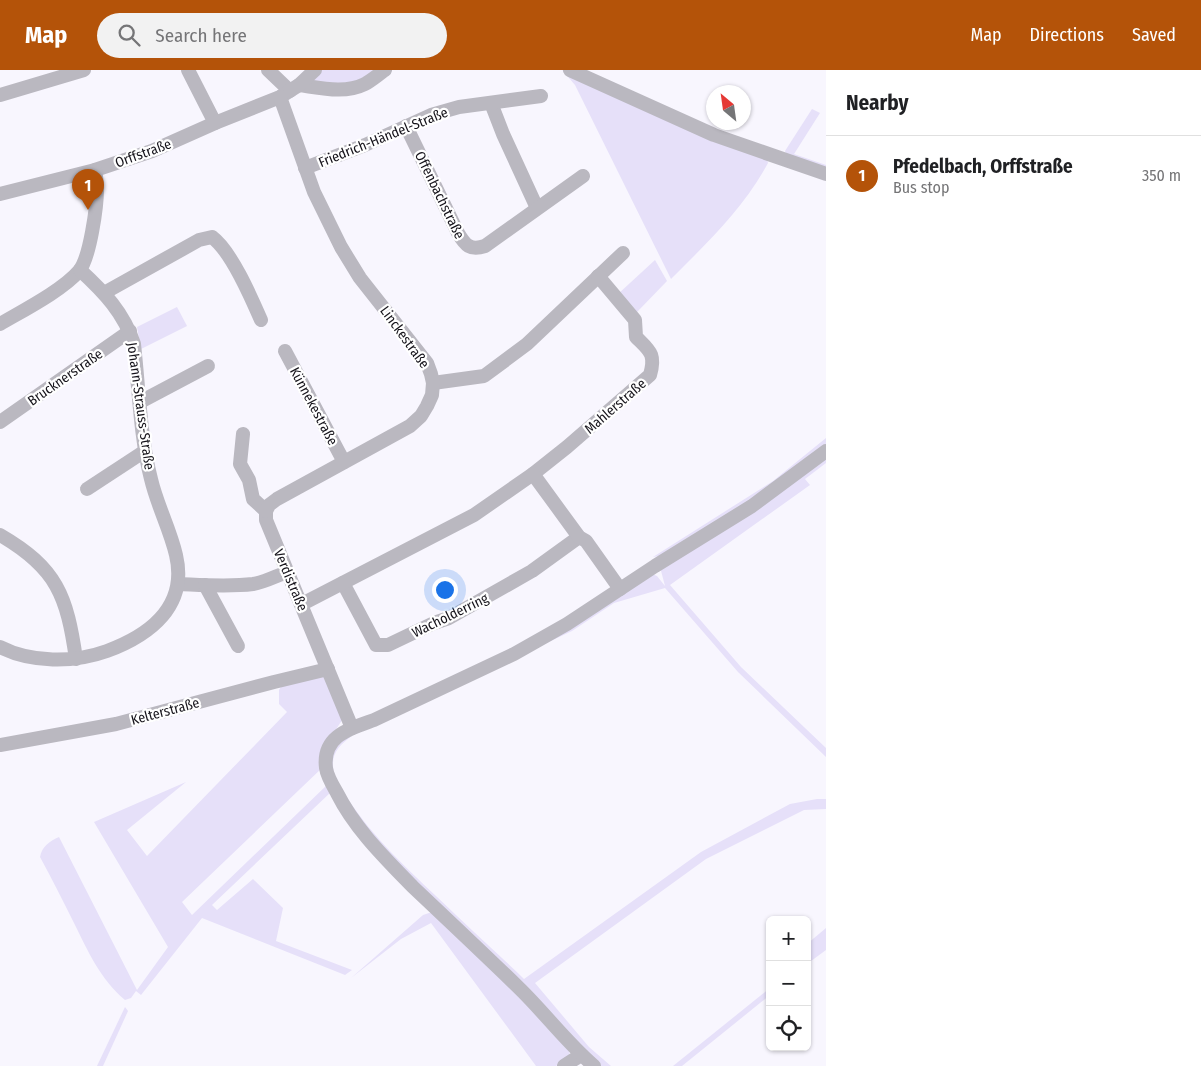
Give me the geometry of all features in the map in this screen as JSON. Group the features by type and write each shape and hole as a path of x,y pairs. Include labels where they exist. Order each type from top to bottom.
{"street":[{"path":"0,95 84,70"},
{"path":"188,70 215,123"},
{"path":"268,70 290,91 352,89 366,83 385,70"},
{"path":"290,91 315,70"},
{"path":"570,70 714,135 826,174"},
{"name":"Orffstraße","path":"0,194 95,170 152,151 290,91"},
{"name":"Linckestraße","path":"266,511 277,499 410,426 421,416 427,406 432,395 433,383 427,363 360,278 341,247 314,192 305,168 290,91"},
{"name":"Friedrich-Händel-Straße","path":"305,168 365,145 431,115 459,106 542,96"},
{"path":"491,102 537,208"},
{"name":"Offenbachstraße","path":"406,126 458,233 466,245 471,248 485,246 583,176"},
{"path":"0,324 66,283 80,270 85,262 97,190 95,170"},
{"path":"104,293 199,240 212,237 220,244 253,302 261,320"},
{"path":"433,383 484,376 527,344 623,252"},
{"name":"Johann-Strauss-Straße","path":"0,647 28,657 53,660 76,659 122,646 142,635 161,619 172,602 178,584 179,572 176,554 150,480 145,451 134,344 130,331 122,315 104,293 80,270"},
{"name":"Mahlerstraße","path":"533,474 568,447 650,375 654,364 652,353 636,337 635,320 598,276"},
{"name":"Brucknerstraße","path":"0,422 130,331"},
{"name":"Künnekestraße","path":"285,351 344,462"},
{"path":"140,402 208,366"},
{"name":"Verdistraße","path":"243,434 240,464 249,480 253,498 266,511 266,520 352,728"},
{"path":"87,489 145,451"},
{"path":"594,1066 581,1055 519,988 390,864 361,830 344,806 326,770 329,746 338,736 352,728 374,720 514,654 567,624 752,506 826,451"},
{"path":"302,604 474,515 533,474 579,537 586,541 620,589"},
{"path":"0,535 20,546 34,558 45,569 57,586 65,603 70,621 76,659"},
{"name":"Wacholderring","path":"344,583 376,644 388,645 482,601 532,571 579,537"},
{"path":"178,584 254,584 287,572"},
{"path":"205,585 238,646"},
{"name":"Kelterstraße","path":"0,745 116,724 264,684 328,670"},
{"path":"564,1066 581,1055"}],"shaded area":[{"path":"318,70 378,70 351,84 308,83"},
{"path":"562,70 767,159 768,163 736,210 671,279 575,85"},
{"path":"812,109 820,113 794,154 826,165 826,170 787,157 785,151"},
{"path":"655,260 667,281 636,313 617,295"},
{"path":"177,307 187,326 141,349 137,327"},
{"path":"826,438 826,446 795,471 664,555 653,557 773,481"},
{"path":"826,456 826,463 805,479 810,485 670,585 741,667 826,748 826,757 738,672 665,588 614,603 572,631 519,656 650,573 657,576 665,586 660,567"},
{"path":"326,673 344,717 326,745 322,768 182,902 192,915 327,785 331,792 212,905 217,910 253,879 283,908 276,941 352,970 345,975 202,918 141,995 136,991 131,998 125,1000 108,983 90,954 40,857 43,850 50,842 59,837 137,990 168,947 94,822 186,782 127,830 147,856 287,712 279,704 279,690 282,685"},
{"path":"352,736 338,749 334,757 333,766 336,779 352,806 398,859 524,979 701,852 790,804 826,799 826,809 804,810 706,859 535,983 589,1047 611,1066 599,1066 364,829 330,770 333,748 341,739"},
{"path":"436,913 520,993 569,1048 570,1057 556,1066 536,1066 431,923 401,939 351,978 423,915"},
{"path":"826,928 826,950 811,961 811,961 811,941"},
{"path":"766,991 766,998 682,1066 673,1066"},
{"path":"125,1007 128,1011 103,1066 97,1066"}],"place":[{"name":"Pfedelbach, Orffstraße","path":"88,210"}]}
